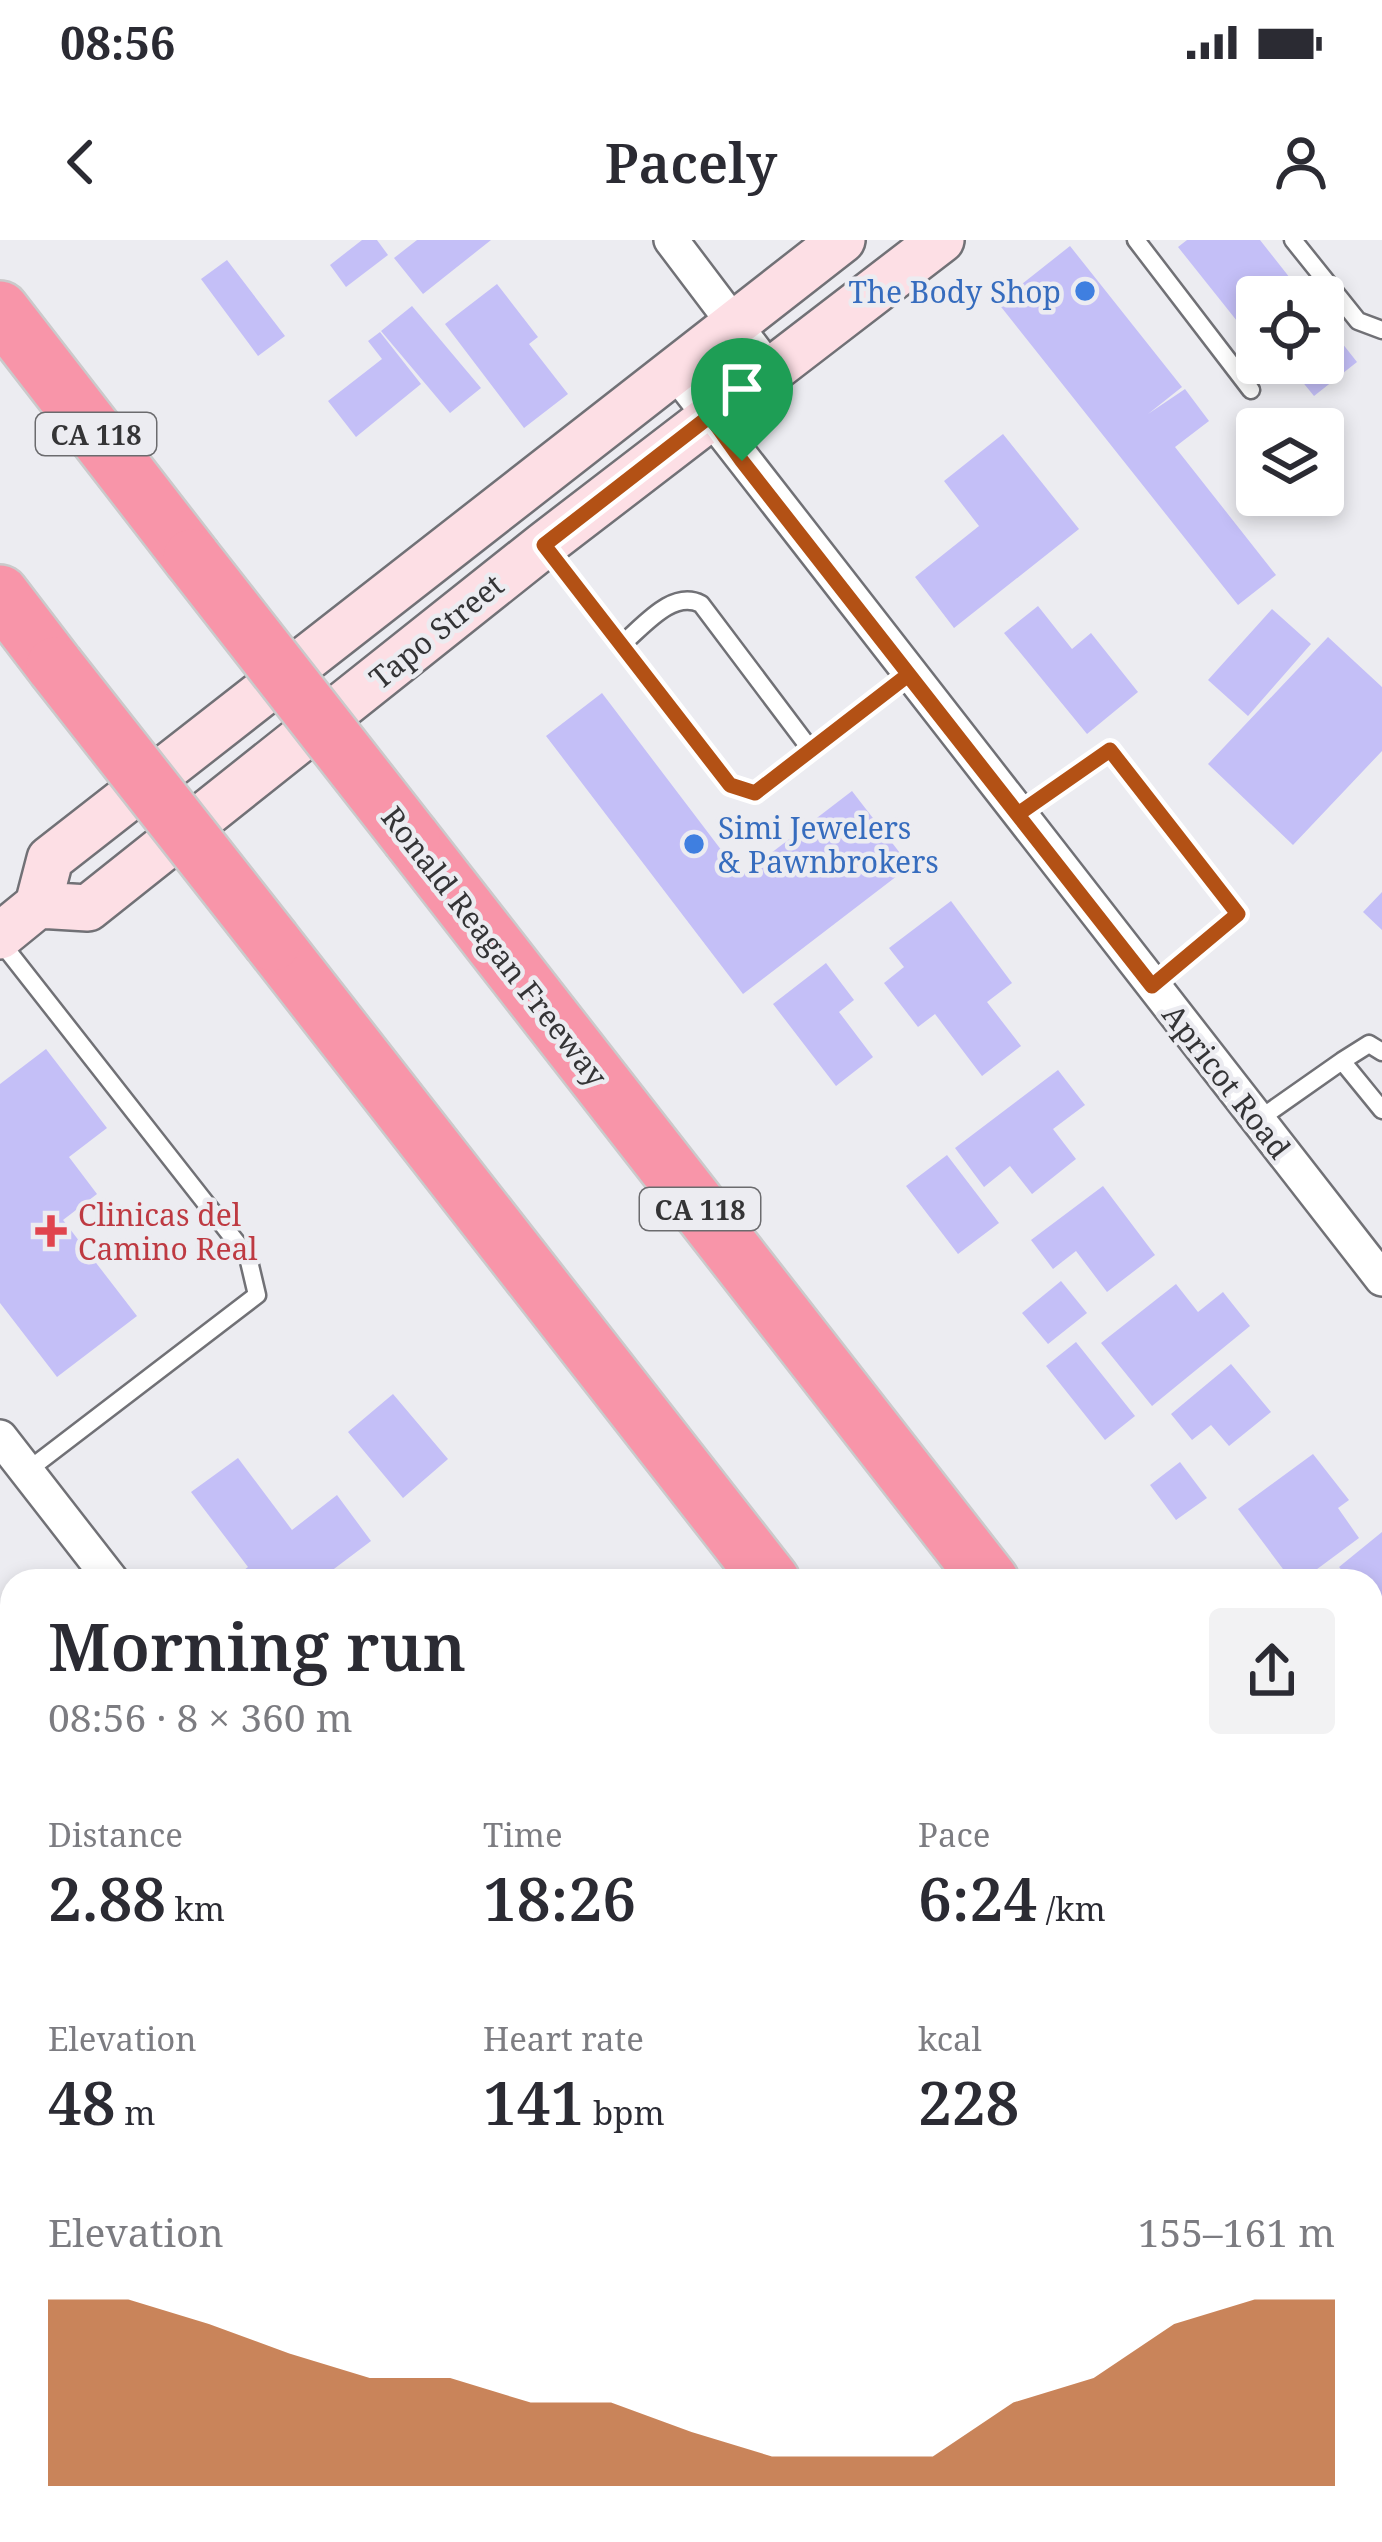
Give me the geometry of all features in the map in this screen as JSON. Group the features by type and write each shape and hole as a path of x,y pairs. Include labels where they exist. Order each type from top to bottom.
{"highway":[{"name":"Ronald Reagan Freeway","path":"0,310 981,1569"},
{"path":"0,594 762,1569"}],"street":[{"path":"671,240 770,371"},
{"name":"Tapo Street","path":"0,938 38,904 50,859 842,240"},
{"name":"Tapo Street","path":"38,904 88,908 544,545 940,240"},
{"name":"Apricot Road","path":"675,370 1382,1279"},
{"path":"0,1437 103,1569"}],"lane":[{"path":"1136,240 1251,390"},
{"path":"1293,240 1358,321 1382,330"},
{"path":"544,545 730,785 742,792 755,793 908,675"},
{"path":"621,645 676,600 689,597 701,604 811,750"},
{"path":"1018,814 1110,750 1238,914 1152,986"},
{"path":"0,938 248,1257 257,1295 26,1471"},
{"path":"1258,1120 1369,1045 1382,1052"},
{"path":"1342,1060 1382,1109"}],"building":[{"path":"362,240 377,240 388,255 346,287 330,265"},
{"path":"417,240 491,240 423,294 394,258"},
{"path":"1187,240 1260,240 1288,276 1236,276 1236,320 1178,247"},
{"path":"1070,246 1182,387 1148,414 1185,389 1209,421 1175,447 1276,575 1238,605 998,303"},
{"path":"227,260 285,336 258,356 201,279"},
{"path":"497,284 538,337 529,344 568,394 524,428 445,324"},
{"path":"412,306 481,388 450,413 381,331"},
{"path":"380,332 421,384 356,437 328,401 382,359 368,341"},
{"path":"1344,346 1357,362 1344,372"},
{"path":"1304,384 1329,384 1314,396"},
{"path":"1003,434 1079,529 954,628 915,577 979,526 944,481"},
{"path":"1038,606 1072,649 1091,633 1138,692 1087,734 1004,633"},
{"path":"1272,609 1311,644 1248,716 1208,680"},
{"path":"1328,637 1382,687 1382,751 1293,845 1208,764"},
{"path":"602,693 741,876 852,791 910,866 743,994 546,736"},
{"path":"1382,892 1382,930 1363,912"},
{"path":"951,901 1012,983 987,1002 1021,1046 982,1076 935,1014 918,1027 884,983 904,967 889,948"},
{"path":"826,963 854,1000 839,1012 873,1057 836,1086 773,1004"},
{"path":"46,1049 107,1128 69,1157 97,1194 63,1220 137,1316 57,1377 0,1303 0,1084"},
{"path":"1058,1070 1085,1105 1053,1129 1076,1159 1032,1194 1010,1166 984,1187 955,1148"},
{"path":"947,1155 999,1223 958,1254 906,1186"},
{"path":"1103,1186 1155,1255 1107,1292 1076,1251 1053,1269 1031,1240"},
{"path":"1061,1281 1087,1313 1048,1344 1022,1313"},
{"path":"1176,1284 1198,1312 1223,1292 1250,1326 1152,1406 1101,1343"},
{"path":"1076,1342 1135,1416 1105,1440 1046,1366"},
{"path":"1231,1364 1271,1412 1229,1446 1211,1425 1192,1440 1171,1414"},
{"path":"393,1394 448,1459 403,1498 348,1432"},
{"path":"1313,1454 1349,1500 1338,1508 1359,1538 1317,1569 1283,1569 1238,1509"},
{"path":"238,1458 292,1530 337,1495 371,1541 334,1569 245,1569 191,1492"},
{"path":"1180,1462 1207,1498 1176,1520 1150,1485"},
{"path":"1382,1532 1382,1569 1339,1567"}],"place":[{"name":"The Body Shop","path":"1085,291"},
{"name":"Simi Jewelers & Pawnbrokers","path":"694,844"},
{"name":"Clinicas del Camino Real","path":"51,1231"}],"route":[{"path":"710,416 742,461 1018,814 1110,750 1238,914 1152,986 908,675 755,793 730,785 544,545 710,416"}]}
